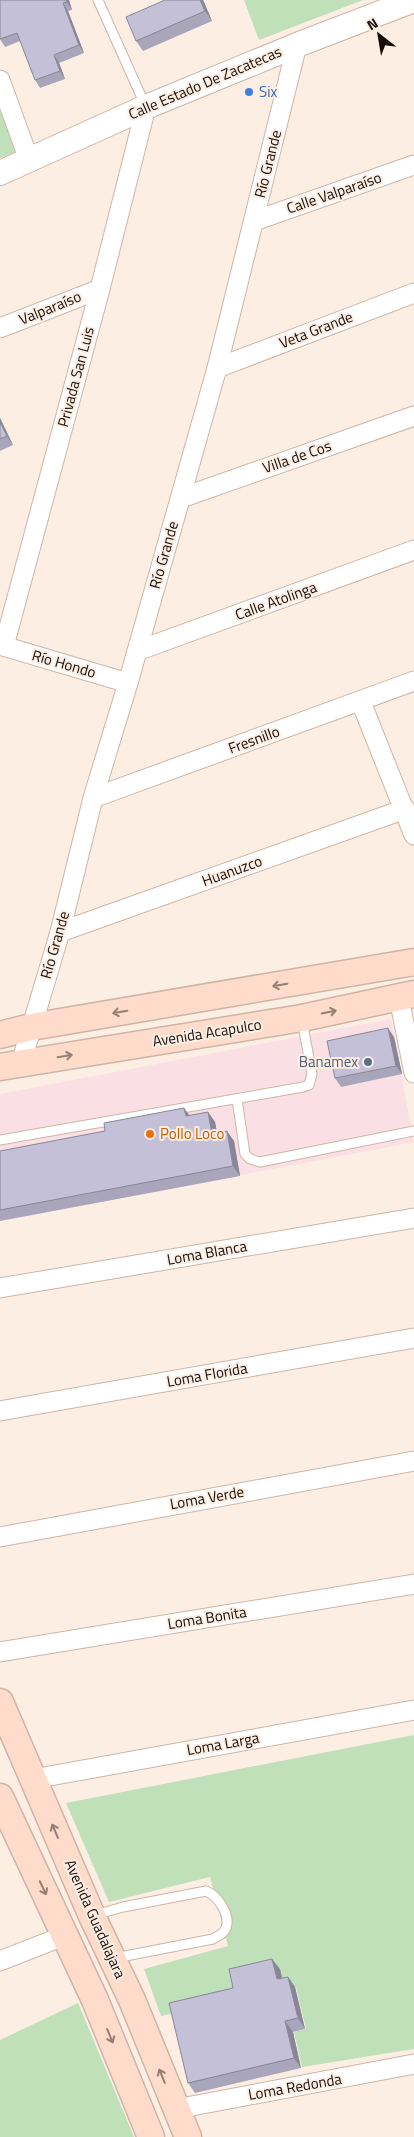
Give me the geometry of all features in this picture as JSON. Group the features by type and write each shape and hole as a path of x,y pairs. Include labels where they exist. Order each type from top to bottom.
{"main road":[{"path":"0,1035 31,1027 414,962"},
{"name":"Avenida Acapulco","path":"11,1065 302,1018 406,996"},
{"name":"Avenida Guadalajara","path":"0,1702 92,1916 132,2000 188,2137"},
{"path":"0,1797 95,2000 151,2137"}],"street":[{"name":"Calle Estado De Zacatecas","path":"0,173 146,107 297,44 414,0"},
{"name":"Río Grande","path":"11,1065 31,1027 60,932 93,798 128,683 217,368 297,44"},
{"path":"0,80 30,160"},
{"name":"Privada San Luis","path":"2,646 100,289 146,107"},
{"name":"Calle Valparaíso","path":"254,221 414,165"},
{"name":"Valparaíso","path":"0,328 100,289"},
{"name":"Veta Grande","path":"217,368 414,293"},
{"name":"Villa de Cos","path":"180,498 414,416"},
{"name":"Calle Atolinga","path":"137,651 414,550"},
{"name":"Río Hondo","path":"2,646 128,683"},
{"name":"Fresnillo","path":"93,798 361,702 414,681"},
{"path":"361,702 414,835"},
{"name":"Huanuzco","path":"60,932 405,809"},
{"path":"406,996 414,1073"},
{"name":"Loma Blanca","path":"0,1288 414,1218"},
{"name":"Loma Florida","path":"0,1411 414,1338"},
{"name":"Loma Verde","path":"0,1537 414,1461"},
{"name":"Loma Bonita","path":"0,1652 414,1584"},
{"name":"Loma Larga","path":"33,1779 414,1710"},
{"path":"0,1961 66,1935"},
{"name":"Loma Redonda","path":"176,2109 414,2064"}],"lane":[{"path":"98,0 146,107"},
{"path":"0,1140 309,1085 312,1074 302,1018"},
{"path":"237,1099 245,1154 250,1159 260,1162 414,1131"},
{"path":"92,1916 123,1907 206,1891 213,1894 218,1900 226,1918 226,1928 222,1934 213,1939 112,1958"}],"shaded area":[{"path":"391,1019 414,1142 0,1221 0,1094"}],"green space":[{"path":"244,0 363,0 259,40"},
{"path":"0,102 19,151 0,158"},
{"path":"414,1735 414,2049 302,2067 294,2032 306,2029 296,1987 285,1989 280,1968 236,1979 240,1998 161,2016 144,1969 228,1946 210,1877 109,1902 66,1803"},
{"path":"78,2003 134,2137 0,2137 0,2040"}],"building":[{"path":"0,0 66,0 67,2 63,3 79,45 54,55 60,71 35,80 17,33 0,39"},
{"path":"165,0 200,0 205,11 136,41 126,17"},
{"path":"0,422 7,436 0,439"},
{"name":"Banamex","path":"388,1028 396,1066 335,1078 327,1041"},
{"path":"184,1108 186,1116 208,1112 212,1134 227,1131 233,1166 0,1210 0,1151 105,1131 104,1123"},
{"path":"272,1959 277,1979 288,1977 298,2018 285,2021 294,2058 188,2083 169,2003 233,1988 229,1969"}],"place":[{"name":"Six","path":"249,92"},
{"name":"Banamex","path":"368,1062"},
{"name":"Pollo Loco","path":"150,1134"}]}
